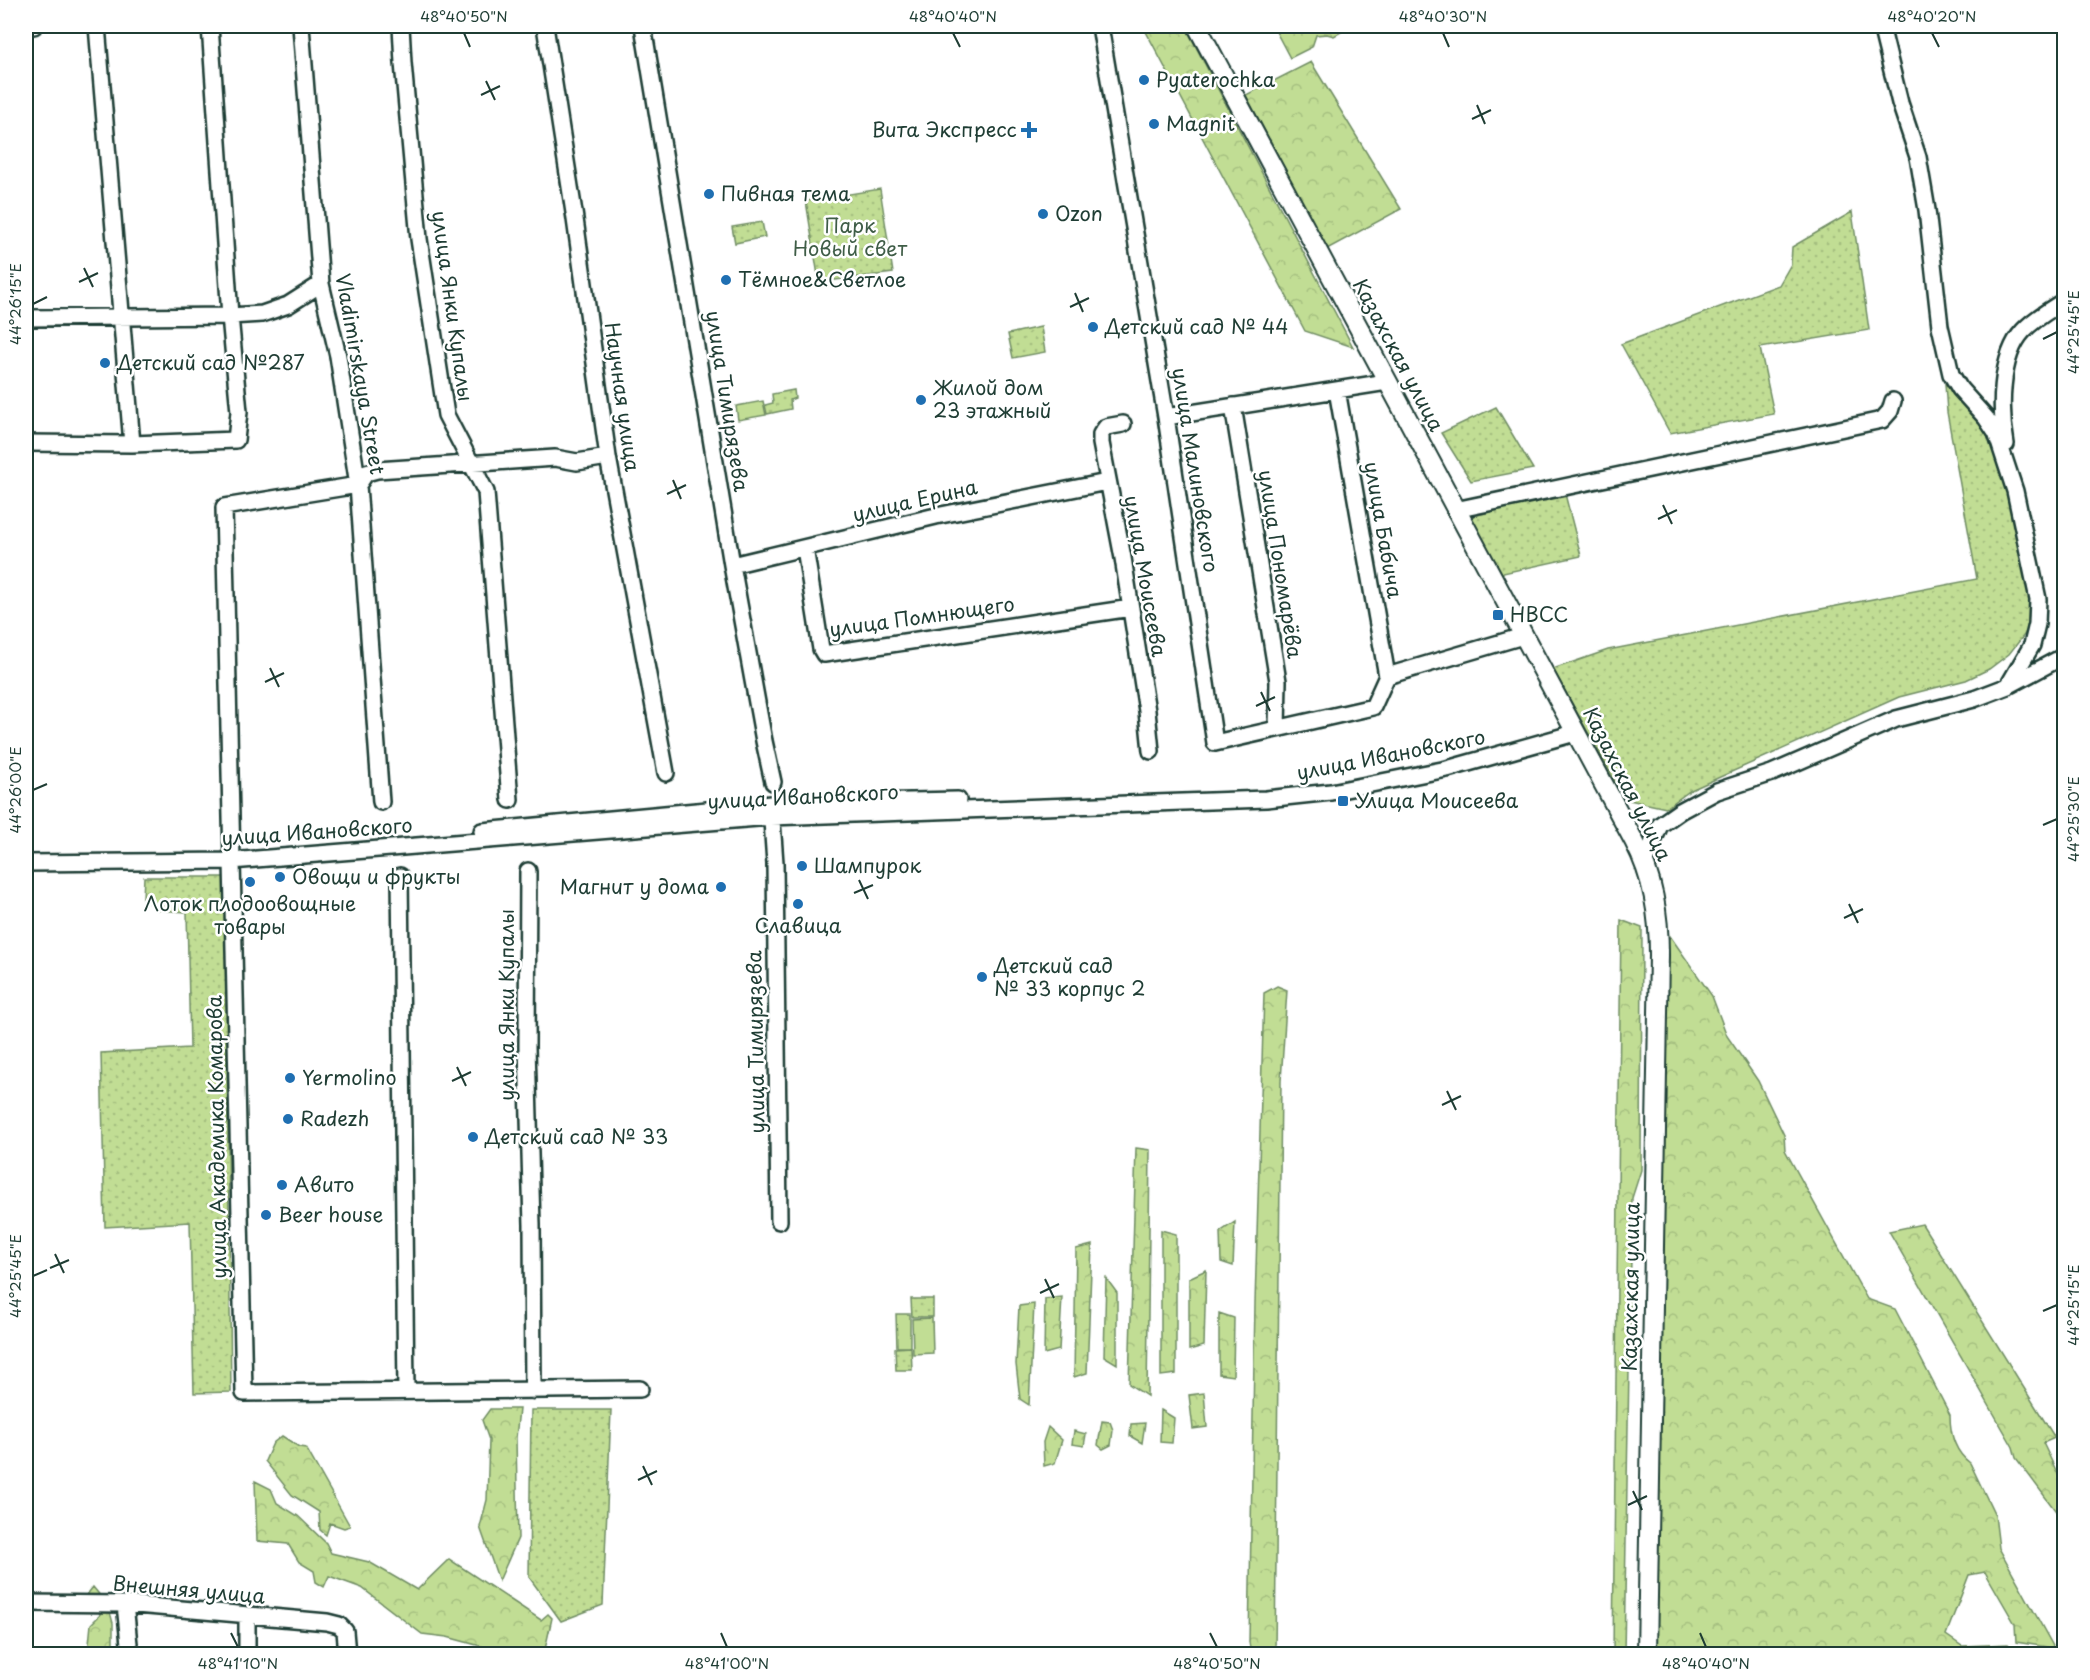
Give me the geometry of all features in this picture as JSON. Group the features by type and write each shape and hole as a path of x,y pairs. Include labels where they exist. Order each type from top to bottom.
{"main road":[{"name":"Казахская улица","path":"1197,26 1645,861 1654,891 1659,928 1647,1654"}],"street":[{"path":"26,26 34,26"},
{"path":"98,26 132,444"},
{"path":"26,443 132,444 236,440 239,412 210,26"},
{"name":"Vladimirskaya Street","path":"301,26 321,284 338,356 358,485 381,802"},
{"name":"улица Янки Купалы","path":"401,26 419,239 447,415 486,492 510,800"},
{"name":"Научная улица","path":"544,26 576,225 608,457 666,773"},
{"name":"улица Тимирязева","path":"643,26 732,565 773,782"},
{"name":"улица Малиновского","path":"1101,26 1166,417 1215,743 1277,729"},
{"path":"1881,26 1900,103 1918,157 1927,210 1940,326 1951,374 1960,389 1996,433 2015,491"},
{"path":"26,318 262,314 288,305 321,284"},
{"path":"2008,686 2032,645 2037,624 2038,598 2002,423 2003,391 2008,357 2021,332 2064,301"},
{"path":"1166,417 1387,382"},
{"name":"улица Бабича","path":"1337,390 1387,676"},
{"path":"1455,510 1882,420 1890,411 1893,401"},
{"name":"улица Пономарёва","path":"1233,406 1278,681 1277,729"},
{"name":"улица Моисеева","path":"1123,424 1106,427 1101,434 1101,443 1131,608 1147,711 1150,751"},
{"path":"358,485 366,473 377,470 555,458 577,462 608,457"},
{"name":"улица Ерина","path":"732,565 936,516 1107,482"},
{"name":"улица Академика Комарова","path":"358,485 224,507 244,1393 406,1391"},
{"name":"улица Помнющего","path":"805,548 821,649 824,654 1131,608"},
{"path":"1277,729 1373,707 1387,676 1523,636"},
{"path":"1645,861 1660,825 1717,791 1772,773 1896,719 1974,699 2008,686 2064,656"},
{"name":"улица Ивановского","path":"26,863 231,858 771,811 1263,793 1298,789 1479,753 1558,729 1573,728"},
{"name":"улица Тимирязева","path":"771,811 775,863 779,1221"},
{"name":"улица Ивановского","path":"26,853 231,858"},
{"name":"улица Янки Купалы","path":"528,871 527,1047 532,1225 533,1391"},
{"path":"400,876 406,1391 640,1389"},
{"name":"Внешняя улица","path":"26,1603 125,1604 327,1622 339,1625 345,1631 347,1654"},
{"path":"125,1604 130,1654"},
{"path":"247,1616 247,1654"}],"green space":[{"path":"1143,26 1185,26 1353,347 1305,331"},
{"path":"1273,26 1352,26 1334,36 1316,35 1312,47 1290,58"},
{"path":"1311,62 1401,209 1327,249 1246,95"},
{"name":"Парк Новый свет","path":"880,189 893,273 819,282 806,201"},
{"path":"1852,212 1869,330 1760,348 1774,414 1670,433 1621,344 1779,285 1791,264 1792,247"},
{"path":"762,222 765,237 735,243 732,227"},
{"path":"1041,327 1045,352 1013,358 1008,334"},
{"path":"1945,384 1953,386 1984,428 2010,492 2030,584 2028,630 2009,654 1989,669 1966,680 1899,697 1691,790 1666,808 1625,799 1553,669 1608,650 1977,579 1947,412"},
{"path":"794,390 795,398 790,400 791,409 767,414 765,405 773,403 772,394"},
{"path":"763,401 766,415 738,420 736,406"},
{"path":"1496,407 1533,469 1471,481 1441,433"},
{"path":"1565,494 1581,556 1499,574 1469,517"},
{"path":"144,877 225,877 231,1392 194,1393 190,1222 105,1227 101,1053 190,1048 187,912 158,910 143,898"},
{"path":"1621,920 1642,928 1641,1170 1632,1198 1624,1654 1613,1654"},
{"path":"1670,936 1712,996 1727,1036 1758,1081 1784,1135 1785,1150 1867,1299 1895,1309 1950,1415 1952,1435 1957,1448 1970,1463 1995,1515 1999,1548 2054,1648 2016,1642 2015,1624 1985,1572 1969,1575 1946,1635 1962,1646 2008,1644 2020,1654 1654,1654 1663,951"},
{"path":"1277,986 1287,990 1281,1081 1275,1654 1251,1654 1249,1642 1255,1303 1264,993"},
{"path":"1136,1148 1150,1150 1147,1396 1129,1384"},
{"path":"1235,1222 1233,1266 1221,1262 1220,1232"},
{"path":"1922,1224 2055,1438 2043,1443 2064,1487 2064,1497 2060,1499 2064,1506 2064,1522 2016,1458 2013,1447 1889,1231"},
{"path":"1161,1230 1176,1234 1176,1374 1161,1376"},
{"path":"1092,1245 1087,1373 1074,1377 1076,1249"},
{"path":"1206,1270 1204,1346 1189,1350 1189,1278"},
{"path":"1106,1278 1117,1293 1117,1364 1104,1356"},
{"path":"1062,1297 1059,1350 1044,1354 1045,1299"},
{"path":"911,1299 933,1299 933,1317 912,1317"},
{"path":"1034,1304 1029,1405 1020,1399 1016,1364 1019,1306"},
{"path":"1219,1313 1234,1318 1233,1376 1219,1374"},
{"path":"896,1314 910,1314 910,1347 897,1347"},
{"path":"932,1318 933,1353 913,1354 912,1319"},
{"path":"911,1347 912,1370 896,1370 895,1348"},
{"path":"1204,1393 1207,1427 1193,1429 1189,1395"},
{"path":"490,1409 519,1409 516,1438 518,1538 499,1581 480,1527 487,1500 489,1440 482,1420"},
{"path":"531,1410 611,1410 603,1605 561,1621 529,1577"},
{"path":"1161,1410 1174,1418 1172,1443 1160,1442"},
{"path":"1102,1421 1110,1422 1113,1430 1111,1445 1103,1449 1098,1445"},
{"path":"1145,1423 1142,1443 1130,1436 1131,1424"},
{"path":"1048,1427 1062,1440 1055,1463 1044,1466 1043,1442"},
{"path":"1074,1431 1086,1434 1084,1446 1072,1444"},
{"path":"282,1436 299,1447 306,1448 350,1526 344,1528 330,1523 326,1535 320,1530 319,1512 292,1495 265,1461 273,1443"},
{"path":"255,1481 271,1489 277,1503 298,1516 326,1543 331,1553 369,1562 417,1590 449,1559 541,1620 548,1614 552,1618 544,1654 487,1654 484,1647 447,1637 422,1634 362,1588 329,1576 324,1587 316,1582 314,1571 299,1562 288,1544 257,1541"},
{"path":"93,1587 108,1605 113,1623 113,1654 88,1654 91,1624 100,1615 97,1604 85,1597"}],"place":[{"name":"Pyaterochka","path":"1144,80"},
{"name":"Magnit","path":"1154,124"},
{"name":"Вита Экспресс","path":"1029,130"},
{"name":"Пивная тема","path":"709,194"},
{"name":"Ozon","path":"1043,214"},
{"name":"Тёмное&Светлое","path":"726,280"},
{"name":"Детский сад № 44","path":"1093,327"},
{"name":"Детский сад №287","path":"105,363"},
{"name":"Жилой дом 23 этажный","path":"921,400"},
{"name":"НВСС","path":"1498,615"},
{"name":"Улица Моисеева","path":"1343,801"},
{"name":"Шампурок","path":"802,866"},
{"name":"Овощи и фрукты","path":"280,877"},
{"name":"Лоток плодоовощные товары","path":"250,882"},
{"name":"Магнит у дома","path":"721,887"},
{"name":"Славица","path":"798,904"},
{"name":"Детский сад № 33 корпус 2","path":"982,977"},
{"name":"Yermolino","path":"290,1078"},
{"name":"Radezh","path":"288,1119"},
{"name":"Детский сад № 33","path":"473,1137"},
{"name":"Авито","path":"282,1185"},
{"name":"Beer house","path":"266,1215"}]}
